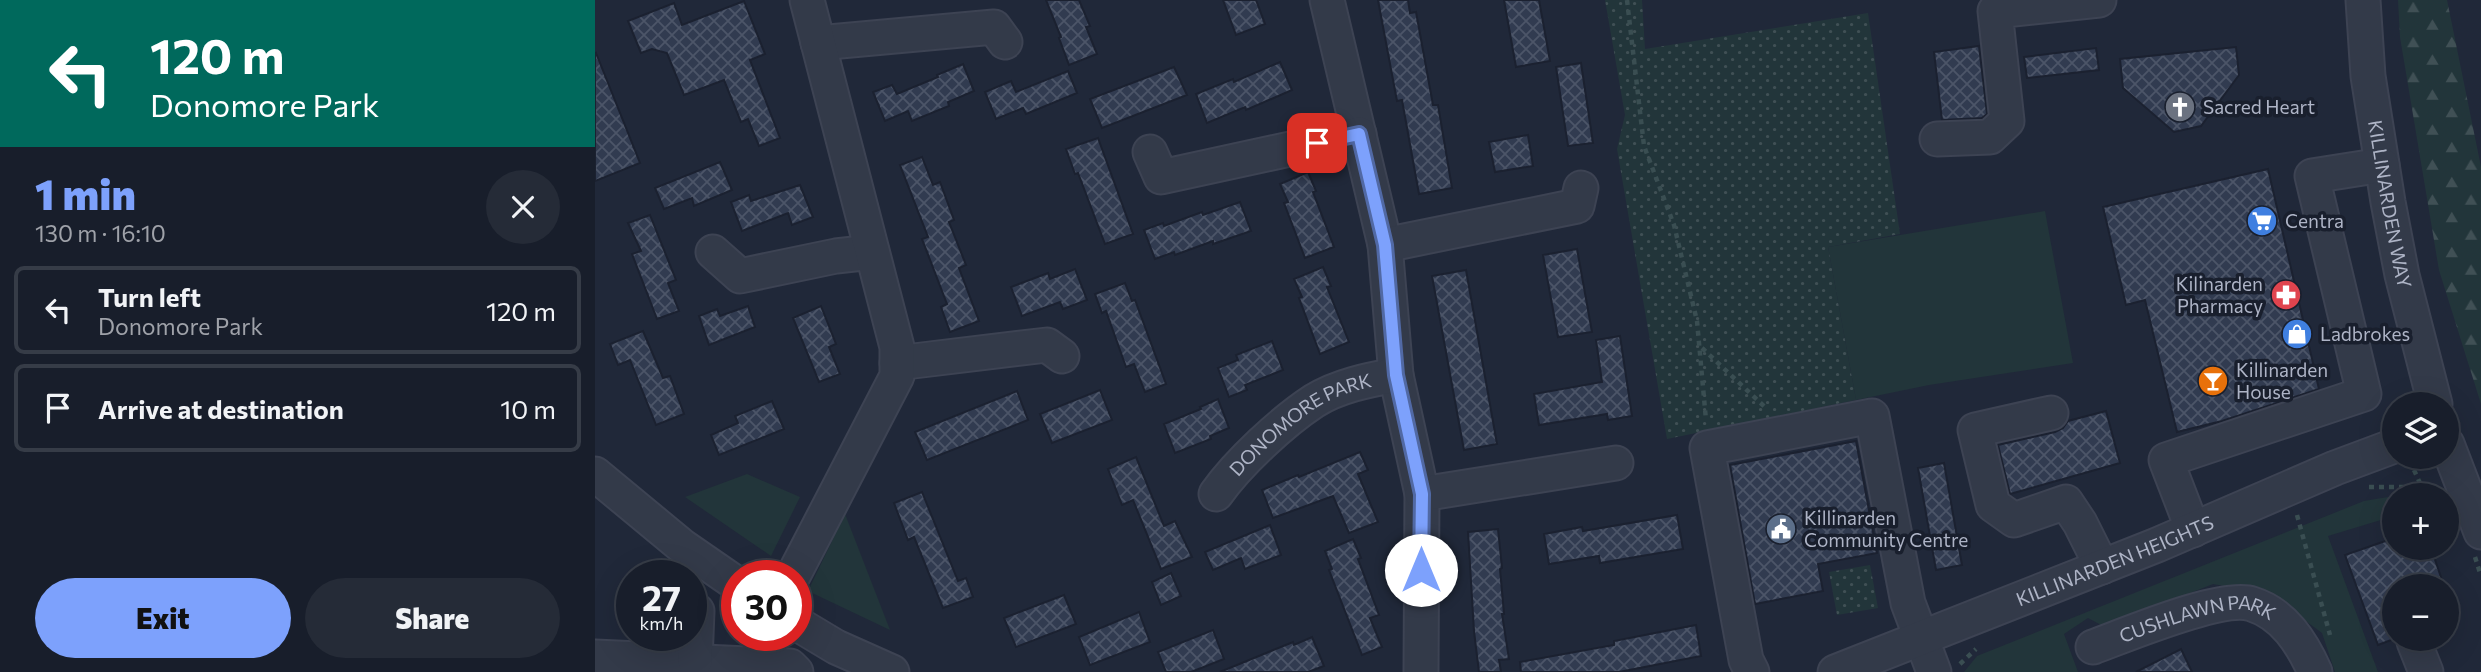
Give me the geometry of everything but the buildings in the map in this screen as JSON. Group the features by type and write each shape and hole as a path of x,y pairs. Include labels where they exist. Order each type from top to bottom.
{"street":[{"path":"801,560 897,376 897,347 807,0"},
{"name":"DONOMORE PARK","path":"1327,0 1385,245 1396,375 1422,494 1421,672"},
{"path":"1937,139 1990,137 2007,121 1995,12 2099,0"},
{"name":"KILLINARDEN WAY","path":"2363,0 2368,76 2382,165 2402,275 2432,392"},
{"path":"818,43 994,27 1005,41"},
{"path":"1150,152 1161,177 1359,134"},
{"path":"2193,530 2165,460 2364,394 2312,176 2382,165"},
{"path":"1385,245 1577,206 1581,188"},
{"path":"713,251 740,276 836,256 872,252"},
{"path":"897,363 1047,345 1062,356"},
{"name":"DONOMORE PARK","path":"1216,494 1229,475 1315,401 1350,385 1396,375"},
{"path":"2051,413 1975,430 1993,505 2014,520 2066,502 2102,567"},
{"path":"1752,672 1746,660 1707,448 1872,416 1908,603 1934,672"},
{"name":"KILLINARDEN HEIGHTS","path":"1835,672 2193,530 2335,468 2382,461"},
{"path":"1422,494 1616,463"},
{"path":"2457,469 2481,532"},
{"path":"595,474 682,546 721,573"},
{"name":"CUSHLAWN PARK","path":"2093,648 2207,606 2250,603 2282,620 2307,654 2315,672"},
{"path":"812,633 836,647 892,672"},
{"path":"695,651 695,661"},
{"path":"595,657 790,666 796,672"}],"path":[{"path":"1627,0 1644,146 1674,225 1697,321 1706,421"},
{"path":"1701,348 1769,410"},
{"path":"2297,514 2332,642"}],"green space":[{"path":"1605,0 1642,0 1645,49 1868,13 1900,234 1828,247 1856,400 1667,439 1617,149 1625,115"},
{"path":"2398,0 2447,0 2481,167 2481,404 2439,270 2400,37"},
{"path":"2045,211 2073,363 1929,385 1856,400 1828,247"},
{"path":"747,474 800,497 771,556 685,497"},
{"path":"2382,498 2382,520 2328,536 2378,672 2335,672 2322,633 2269,594 2213,584 2105,627 2088,618 2064,634 2078,672 1964,672 1977,656 2364,501"},
{"path":"845,514 890,630 812,593 812,583"},
{"path":"1870,565 1878,608 1837,615 1829,572"}],"place":[{"name":"Sacred Heart","path":"2180,107"},
{"name":"Centra","path":"2262,221"},
{"name":"Kilinarden Pharmacy","path":"2286,295"},
{"name":"Ladbrokes","path":"2297,334"},
{"name":"Killinarden House","path":"2213,381"},
{"name":"Killinarden Community Centre","path":"1781,529"}],"route":[{"path":"1317,143 1359,134 1385,245 1396,375 1422,494 1421,570"}]}
